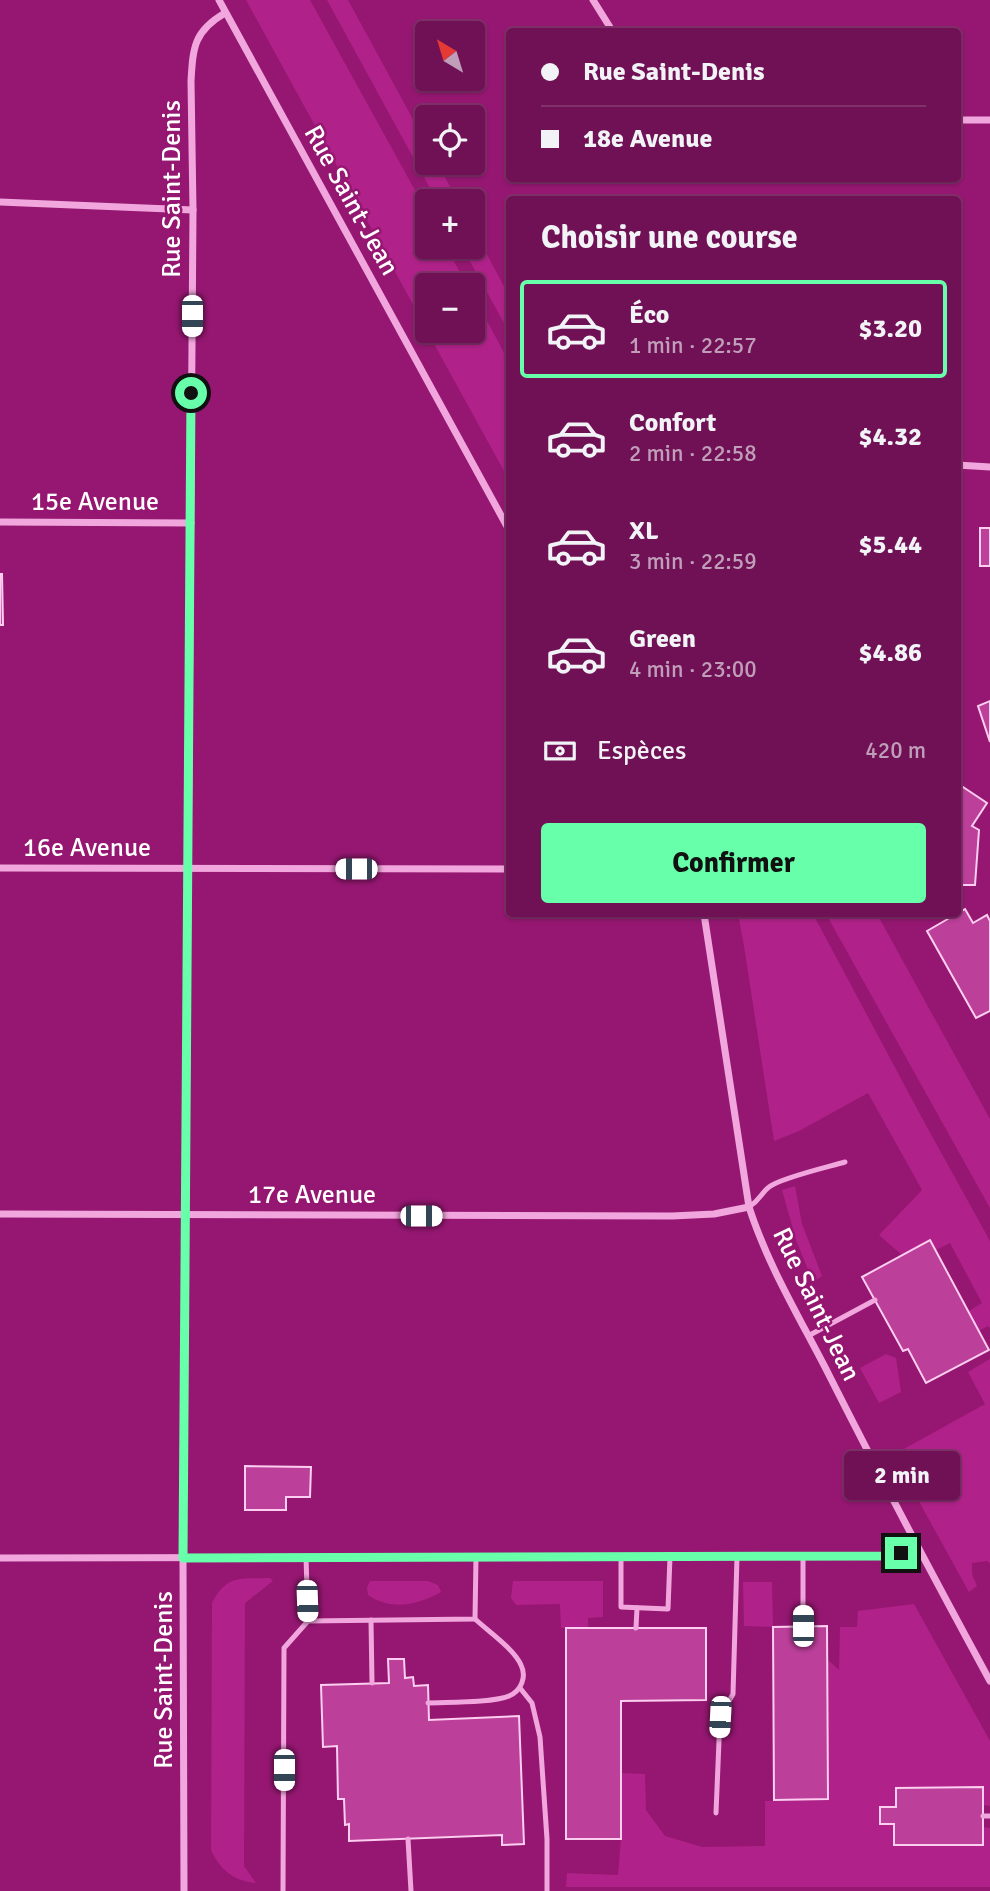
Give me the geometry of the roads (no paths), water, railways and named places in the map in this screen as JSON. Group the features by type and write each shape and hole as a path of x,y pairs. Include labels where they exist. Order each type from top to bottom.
{"street":[{"name":"Rue Saint-Jean","path":"219,0 506,525"},
{"path":"593,0 610,28"},
{"name":"Rue Saint-Denis","path":"184,1891 185,1215 194,210 192,61 201,32 225,13"},
{"path":"961,120 990,120"},
{"path":"0,201 194,210"},
{"path":"961,465 990,467"},
{"name":"15e Avenue","path":"0,522 191,523"},
{"name":"16e Avenue","path":"0,868 506,869"},
{"name":"Rue Saint-Jean","path":"704,917 749,1207 755,1226 916,1546 990,1681"},
{"name":"17e Avenue","path":"0,1214 672,1216 714,1214 749,1207"},
{"path":"0,1558 890,1556 916,1546"}],"lane":[{"path":"749,1207 758,1201 768,1187 779,1181 845,1162"},
{"path":"808,1336 875,1300"},
{"path":"621,1556 621,1607 668,1609 670,1557"},
{"path":"803,1556 803,1626"},
{"path":"283,1891 284,1648 308,1621 306,1557"},
{"path":"475,1619 476,1557"},
{"path":"716,1813 720,1717 733,1694 737,1557"},
{"path":"636,1628 637,1608"},
{"path":"308,1621 475,1619 513,1654 521,1665 523,1676 520,1688 510,1696 428,1703"},
{"path":"371,1620 372,1683"},
{"path":"520,1688 531,1703 540,1737 547,1839 547,1891"},
{"path":"408,1839 411,1891"}]}
